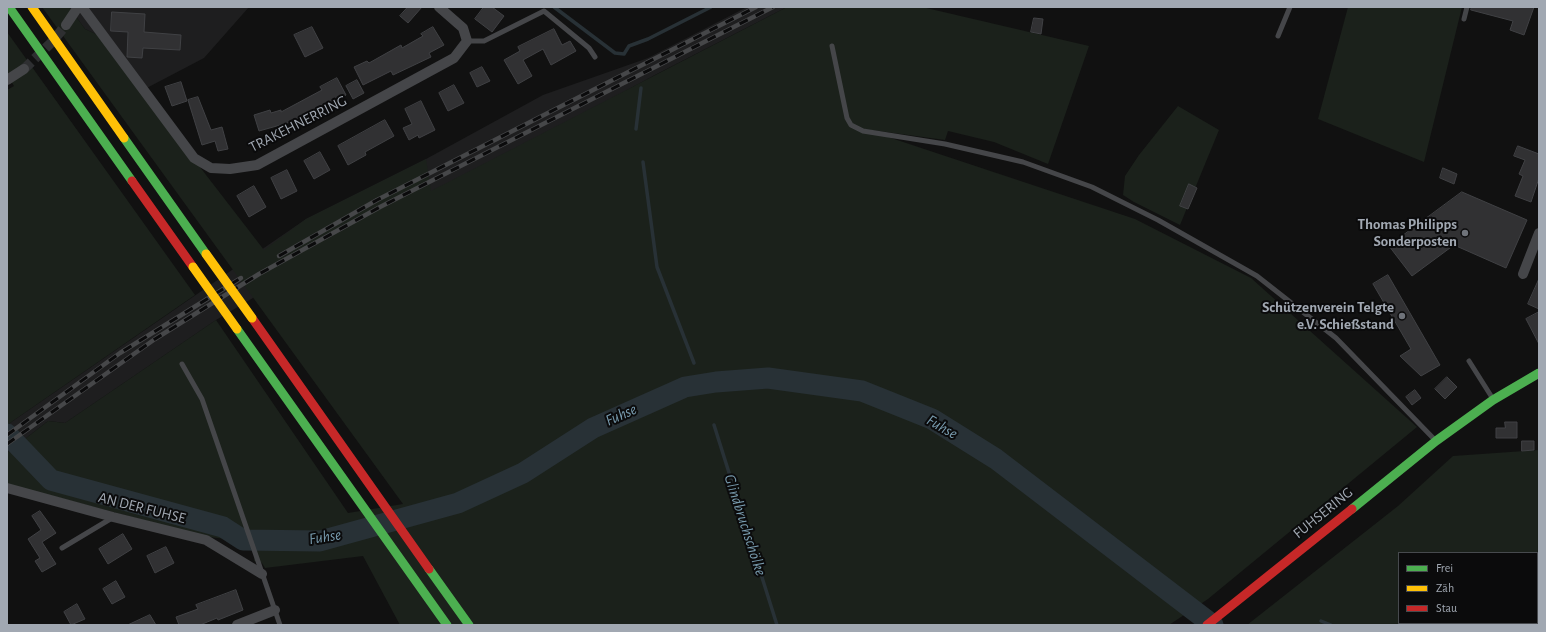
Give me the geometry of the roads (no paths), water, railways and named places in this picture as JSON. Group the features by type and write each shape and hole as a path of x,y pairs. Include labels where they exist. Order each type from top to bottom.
{"main road":[{"path":"32,7 469,625"},
{"path":"9,8 447,625"},
{"name":"FUHSERING","path":"1207,625 1329,525 1436,441 1493,400 1539,373"}],"street":[{"path":"66,25 78,7"},
{"name":"TRAKEHNERRING","path":"82,7 194,158 211,168 230,169 257,164 454,58 467,41"},
{"path":"439,7 463,28 467,41"},
{"path":"7,80 24,69"},
{"path":"1523,274 1539,233"},
{"name":"AN DER FUHSE","path":"7,488 113,517 206,540 262,574"},
{"path":"237,625 275,610"}],"lane":[{"path":"1278,36 1290,7"},
{"path":"1464,19 1467,7"},
{"path":"467,41 484,41 544,11 589,48 595,57"},
{"path":"832,46 847,118 851,125 863,130 945,144 1023,162 1092,187 1158,220 1257,276 1336,338 1436,441"},
{"path":"1469,361 1493,400"},
{"path":"182,364 202,399 280,625"},
{"path":"62,548 113,517"}],"waterway":[{"path":"554,7 615,53 624,54"},
{"name":"Glindbruchschölke","path":"624,54 629,46 648,39 711,7"},
{"name":"Glindbruchschölke","path":"636,129 641,88"},
{"name":"Glindbruchschölke","path":"643,162 657,267 694,363"},
{"name":"Fuhse","path":"7,434 51,480 223,527 243,540 320,541 458,503 523,473 593,428 685,387 716,382 768,378 862,391 932,419 996,459 1213,625"},
{"name":"Glindbruchschölke","path":"714,425 777,625"},
{"path":"1321,621 1331,625"}],"tunnel":[{"path":"24,69 51,43 66,25"}],"railway":[{"path":"279,256 377,200 756,7"},
{"path":"7,444 155,339 259,274 380,207 773,7"},
{"path":"7,435 120,353 241,278"}],"place":[{"name":"Thomas Philipps Sonderposten","path":"1465,233"},
{"name":"Schützenverein Telgte e.V. Schießstand","path":"1402,316"}]}
